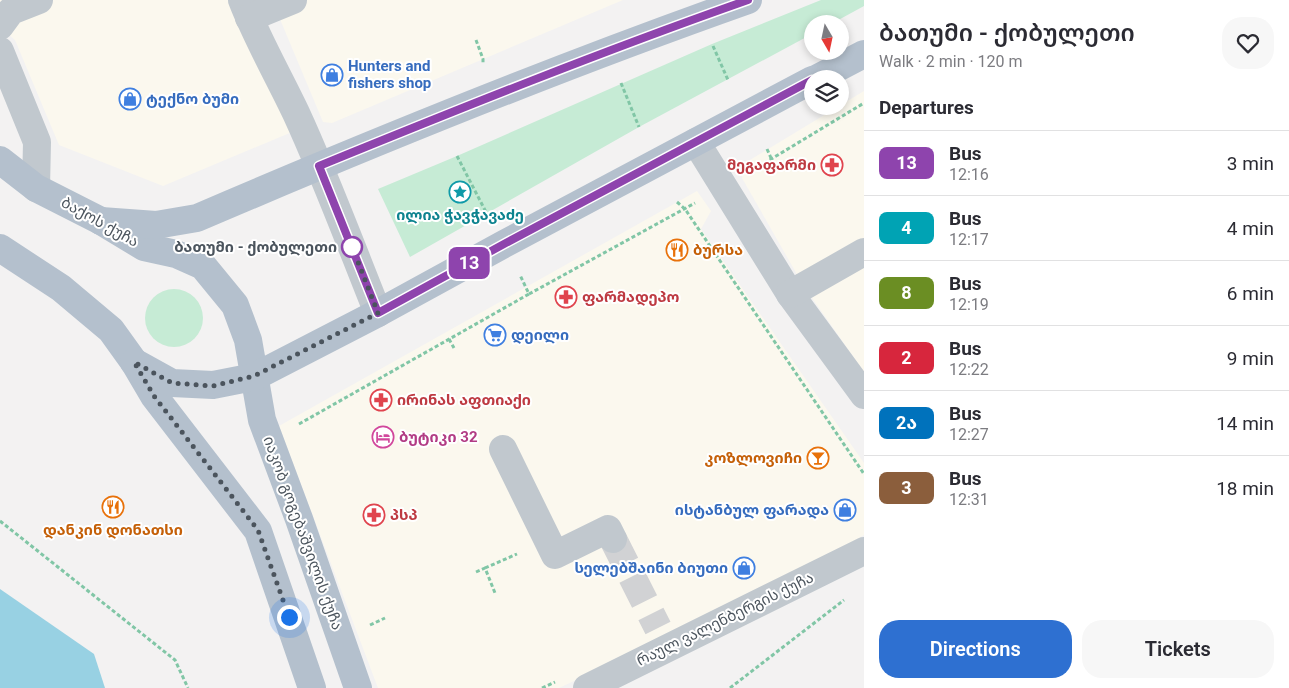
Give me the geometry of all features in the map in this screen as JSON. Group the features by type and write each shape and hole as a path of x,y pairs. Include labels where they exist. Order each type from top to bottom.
{"main road":[{"path":"101,221 156,225 197,218 479,100 629,42 708,7 748,0"},
{"path":"833,70 864,54"},
{"path":"134,362 172,383 213,386 254,376 378,313 804,85"},
{"name":"ბაქოს ქუჩა","path":"0,160 36,188 101,221 144,247 176,254 203,266 235,305 248,340 254,376"},
{"path":"0,248 61,288 111,330 134,362 154,396 258,530 312,688"},
{"name":"იაკობ გოგებაშვილის ქუჩა","path":"254,376 262,420 358,688"}],"street":[{"path":"0,26 11,11 39,0"},
{"path":"293,0 246,9 296,113 378,313"},
{"path":"0,51 37,142 36,188"},
{"path":"696,142 790,294 864,395"},
{"path":"790,294 864,252"},
{"path":"503,448 555,555 608,529 613,539"},
{"name":"რაულ ვალენბერგის ქუჩა","path":"587,688 624,680 663,638 864,551"}],"path":[{"path":"476,40 483,60"},
{"path":"712,44 728,80"},
{"path":"621,83 639,127"},
{"path":"767,149 771,158"},
{"path":"457,156 487,214"},
{"path":"677,202 685,209 864,474"},
{"path":"296,426 529,294 520,275"},
{"path":"449,339 454,348"},
{"path":"0,521 174,660 188,688"},
{"path":"476,572 485,568 495,593"},
{"path":"730,688 848,597"},
{"path":"368,626 386,618"}],"shaded area":[{"path":"0,0 235,0 292,132 163,186 59,145 15,40 0,27"},
{"path":"272,0 623,0 332,123 323,122"},
{"path":"864,91 864,372 803,285 742,178 745,163 824,115 849,115 849,100"},
{"path":"697,191 711,211 701,229 864,463 864,535 787,581 559,688 378,688 279,426"}],"green space":[{"path":"821,0 864,0 864,6 848,15 804,15 804,38 639,127 410,257 378,189 712,44"},
{"path":"174,289 190,294 198,302 203,318 198,334 190,342 174,347 158,342 150,334 145,318 150,302 158,294"}],"water":[{"path":"0,589 94,654 105,688 0,688"}],"tunnel":[{"path":"613,539 658,628"}],"bus line":[{"name":"13","path":"748,0 629,42 479,100 319,166 378,313 804,84"}],"place":[{"name":"Hunters and fishers shop","path":"332,75"},
{"name":"ტექნო ბუმი","path":"130,99"},
{"name":"მეგაფარმი","path":"832,165"},
{"name":"ილია ჭავჭავაძე","path":"460,192"},
{"name":"ბათუმი - ქობულეთი","path":"352,247"},
{"name":"ბურსა","path":"677,250"},
{"name":"ფარმადეპო","path":"566,297"},
{"name":"დეილი","path":"495,335"},
{"name":"ირინას აფთიაქი","path":"381,400"},
{"name":"ბუტიკი 32","path":"383,437"},
{"name":"კოზლოვიჩი","path":"818,458"},
{"name":"დანკინ დონათსი","path":"113,507"},
{"name":"ისტანბულ ფარადა","path":"845,510"},
{"name":"პსპ","path":"374,515"},
{"name":"სელებშაინი ბიუთი","path":"744,568"}],"route":[{"path":"289,617 258,530 154,396 134,362 172,383 213,386 254,376 378,313 349,239 352,247"}]}
